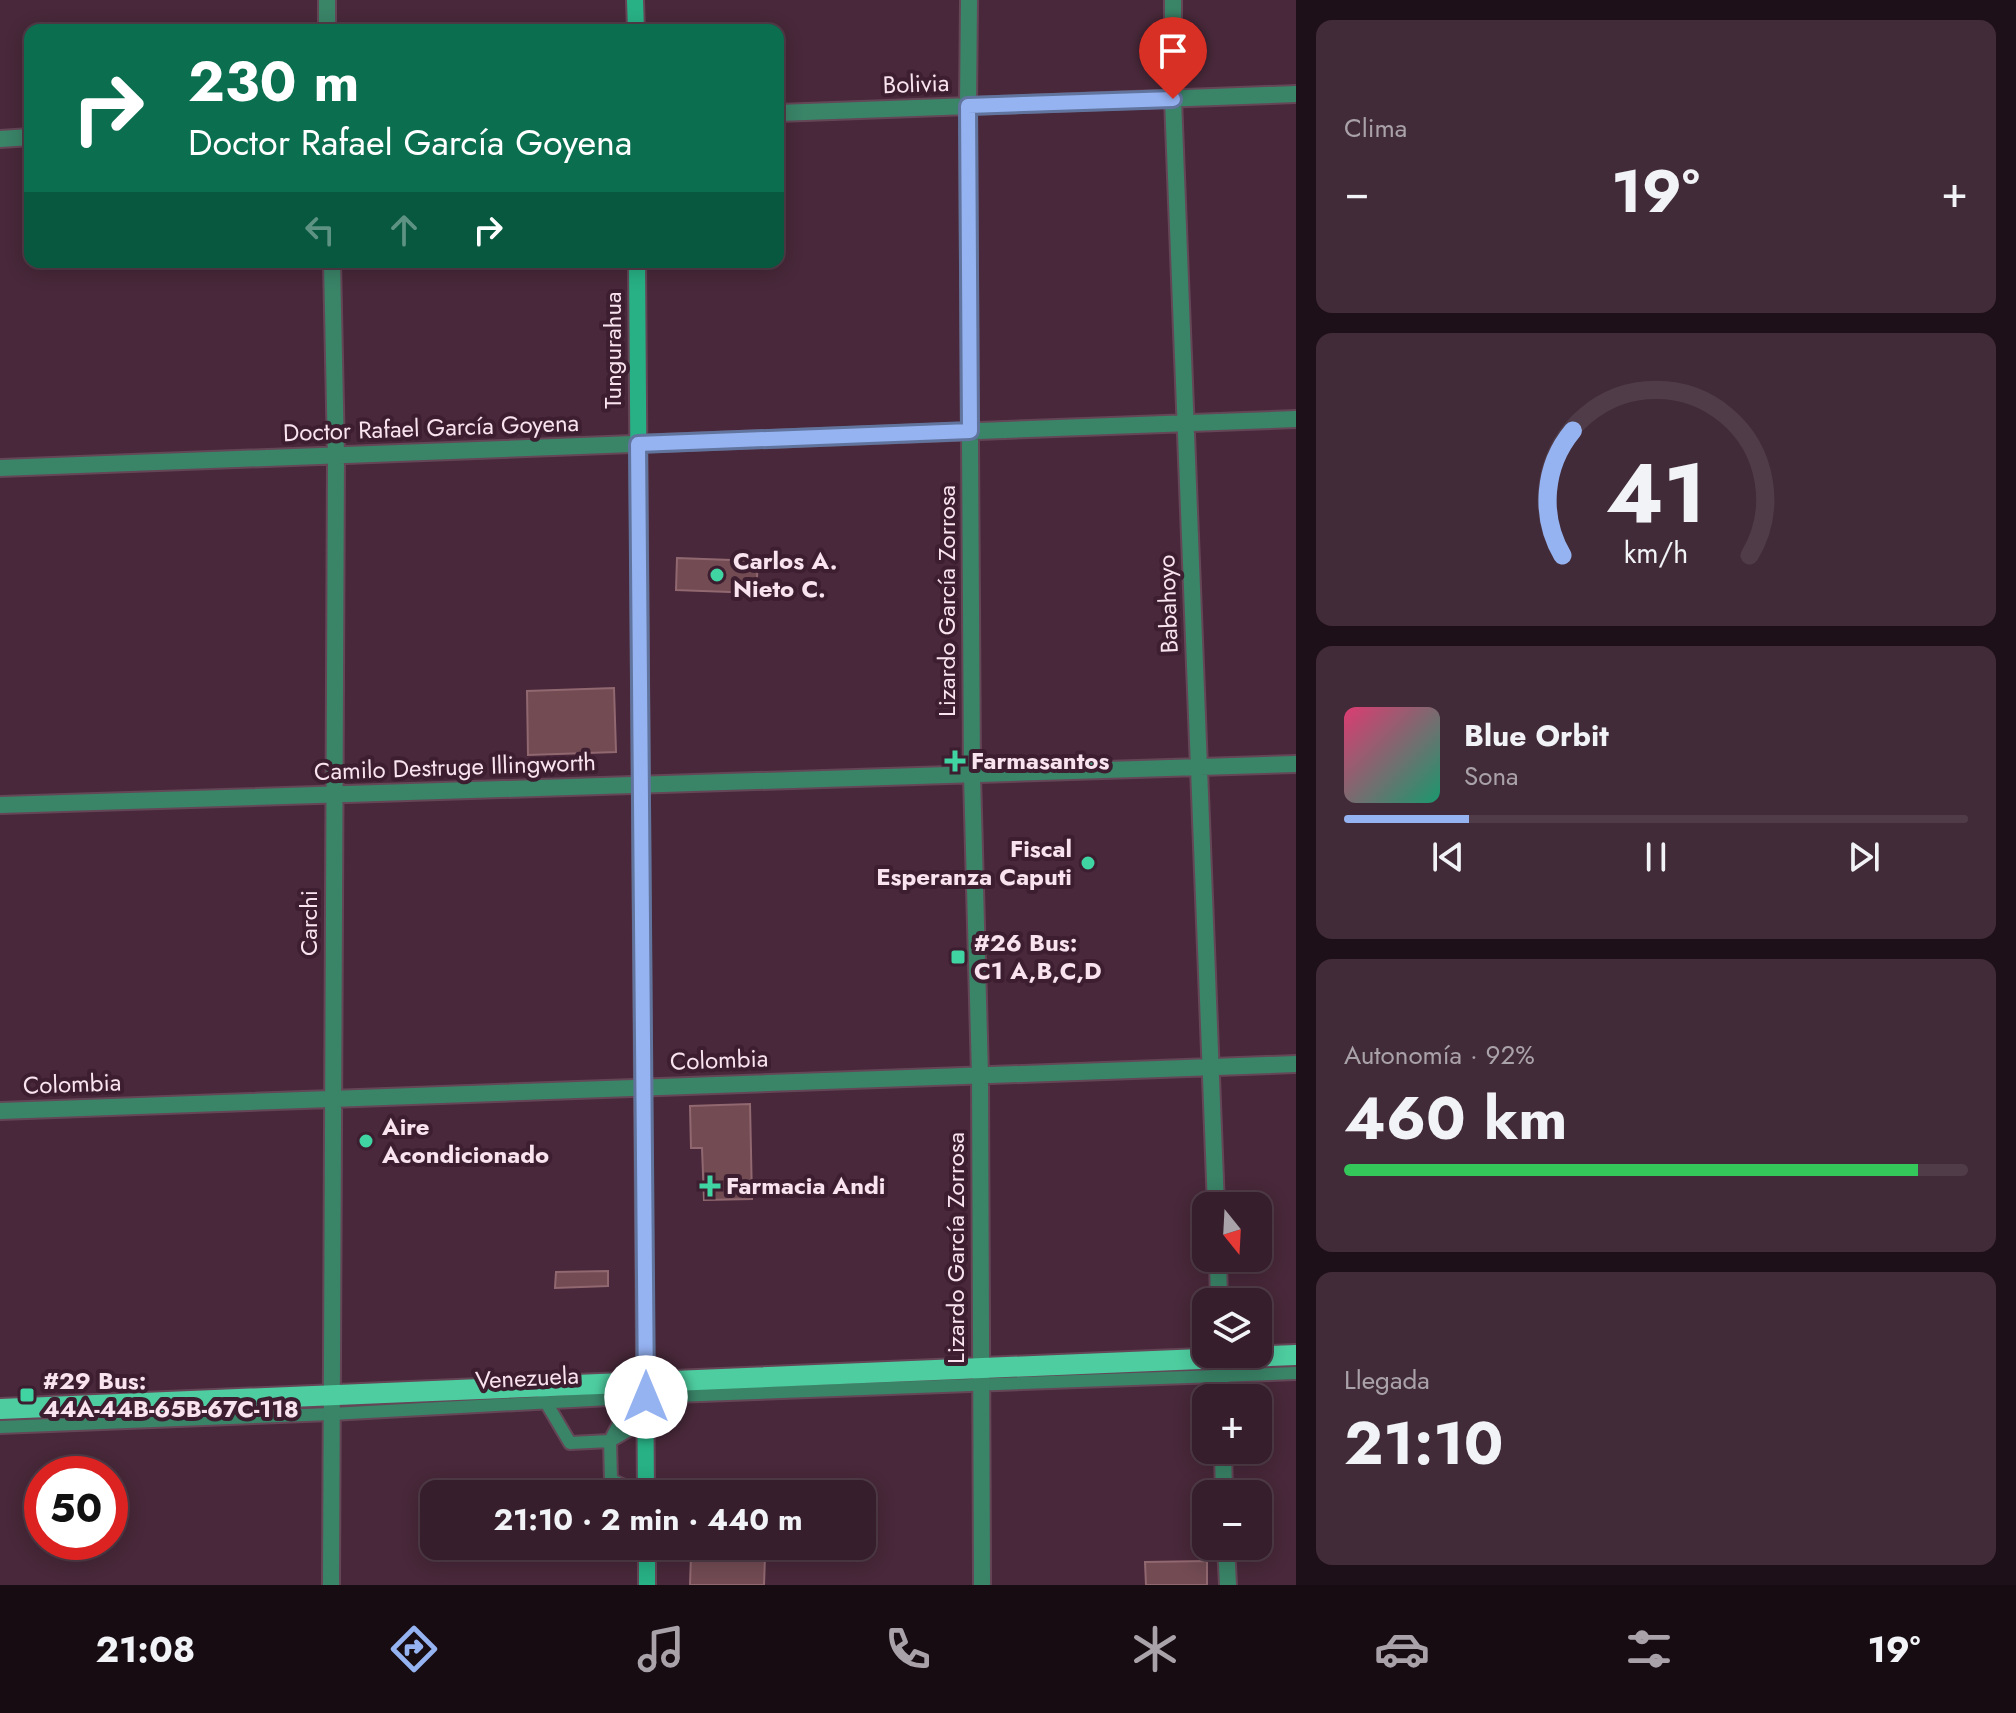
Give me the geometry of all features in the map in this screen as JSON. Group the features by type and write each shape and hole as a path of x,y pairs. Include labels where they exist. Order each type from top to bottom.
{"main road":[{"path":"635,0 636,24"},
{"name":"Tungurahua","path":"637,268 643,1087 641,1390 646,1420 644,1480"},
{"name":"Venezuela","path":"1272,1358 1296,1355"},
{"name":"Venezuela","path":"0,1409 332,1404 980,1377 1192,1365"},
{"path":"647,1560 647,1585"}],"street":[{"path":"327,0 327,24"},
{"name":"Lizardo García Zorrosa","path":"969,0 972,775 980,1075 982,1585"},
{"name":"Babahoyo","path":"1173,0 1173,99 1216,1192"},
{"name":"Bolivia","path":"784,113 1296,94"},
{"path":"0,139 24,137"},
{"name":"Carchi","path":"331,1585 336,455 332,268"},
{"name":"Doctor Rafael García Goyena","path":"0,468 1296,419"},
{"name":"Camilo Destruge Illingworth","path":"0,805 1296,764"},
{"name":"Colombia","path":"0,1111 1296,1064"},
{"path":"1227,1560 1228,1585"}],"lane":[{"name":"Venezuela","path":"1258,1368 1296,1373"},
{"path":"611,1480 610,1441 641,1390"},
{"path":"542,1395 570,1443 610,1441 646,1420"},
{"name":"Venezuela","path":"0,1427 332,1404"}],"building":[{"name":"Carlos A. Nieto C.","path":"677,558 758,561 756,593 676,590"},
{"path":"614,688 616,752 528,755 527,691"},
{"path":"750,1104 752,1199 704,1200 702,1148 691,1148 690,1106"},
{"path":"608,1271 608,1286 555,1288 556,1272"},
{"path":"691,1560 765,1560 764,1585 690,1585"},
{"path":"1207,1561 1207,1585 1146,1585 1145,1562"}],"place":[{"name":"Carlos A. Nieto C.","path":"717,575"},
{"name":"Farmasantos","path":"955,761"},
{"name":"Fiscal Esperanza Caputi","path":"1088,863"},
{"name":"#26 Bus: C1 A,B,C,D","path":"958,957"},
{"name":"Aire Acondicionado","path":"366,1141"},
{"name":"Farmacia Andi","path":"710,1186"},
{"name":"#29 Bus: 44A-44B-65B-67C-118","path":"27,1395"}],"route":[{"path":"646,1397 638,444 970,431 968,106 1173,99"}]}
